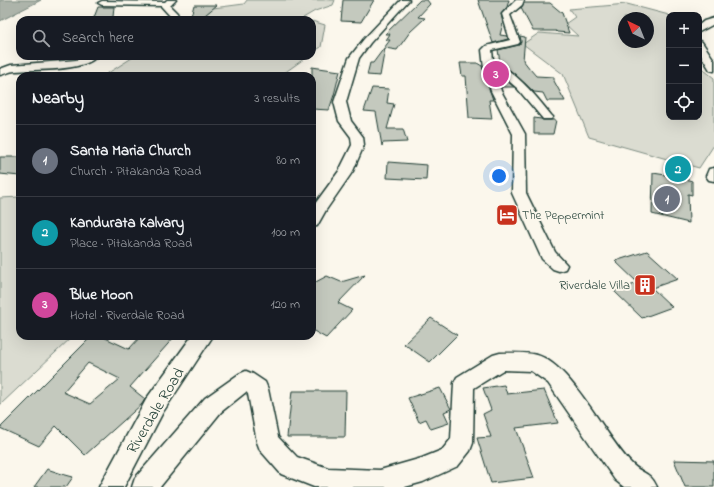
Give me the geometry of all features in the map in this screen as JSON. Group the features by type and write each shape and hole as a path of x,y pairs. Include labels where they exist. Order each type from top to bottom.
{"street":[{"path":"316,215 346,171 358,144 357,136 345,121 340,102 354,58 405,0"},
{"path":"520,0 519,3 506,14 515,42 489,48 487,50 489,68 496,91 519,134 519,193 548,254 559,265"},
{"path":"102,3 169,2 166,8 174,16"},
{"path":"702,26 707,22 714,21"},
{"path":"702,48 714,68"},
{"path":"0,72 11,68 76,63 83,60"},
{"path":"489,62 507,73 523,87 547,117"},
{"path":"714,172 714,177"},
{"name":"Riverdale Road","path":"111,487 155,405 200,340"},
{"path":"144,487 213,405 246,380 258,390 268,442 289,466 328,480 380,482 423,470 450,458 462,443 464,383 500,361 535,363 555,377 623,472 645,487"}],"shaded area":[{"path":"0,0 41,0 0,21"},
{"path":"247,0 335,0 333,5 315,11 306,16 209,16 205,13 213,8 244,4"},
{"path":"627,4 666,14 666,120 702,120 702,68 714,78 714,145 699,168 589,137 563,74 523,44 539,33 578,36 565,24 575,17 569,9"},
{"path":"316,22 325,25 321,47 316,50"},
{"path":"129,60 302,60 286,72 110,72"},
{"path":"16,197 16,340 69,340 0,405 0,198"}],"building":[{"path":"343,0 374,0 361,22 341,21"},
{"path":"420,0 427,0 430,4 418,17 425,18 410,32 397,50 385,48 380,76 367,75 370,63 373,63 390,40 386,40 390,34 385,34"},
{"path":"478,0 509,0 507,7 501,14 503,23 500,35 507,36 508,39 493,43"},
{"path":"524,3 550,3 562,13 569,33 556,31 533,31 521,8"},
{"path":"194,5 217,5 204,16 191,16"},
{"path":"98,7 114,7 113,16 95,16"},
{"path":"520,36 525,37 523,60 536,76 554,77 554,81 565,101 547,101 543,93 534,92 500,62 498,50 519,45 521,41"},
{"path":"460,63 477,63 482,66 493,100 489,100 492,119 469,118 466,76 462,76"},
{"path":"312,67 340,71 329,110 316,109 316,72 312,72"},
{"path":"498,73 514,87 501,87"},
{"path":"372,88 389,89 387,103 394,104 387,129 403,129 407,142 383,143 382,146 376,112 364,111"},
{"path":"534,118 556,120 553,134 534,134"},
{"path":"0,157 16,157 16,176 0,174"},
{"path":"388,162 427,165 426,180 387,178"},
{"path":"671,165 684,168 685,179 692,181 692,195 688,194 689,223 652,214 653,173 672,176"},
{"name":"Riverdale Villa","path":"647,251 678,279 652,288 672,307 642,318 614,291 638,283 615,261"},
{"path":"365,275 338,303 352,310 326,338 316,332 316,282 327,276 341,282"},
{"path":"431,318 457,335 430,362 404,344"},
{"path":"88,340 110,340 129,349 137,340 171,340 130,387 145,399 142,404 85,455 56,426 39,446 0,428","holes":["88,363 120,379 90,404 63,392"]},
{"path":"504,385 507,394 544,390 558,423 516,428 534,478 491,483 477,438 491,437 483,414 491,410 483,388"},
{"path":"440,388 451,409 444,412 449,423 431,429 426,419 419,422 408,398"},
{"path":"292,391 346,391 345,437 287,437"},
{"path":"674,460 714,461 714,487 685,487"},
{"path":"47,469 73,477 66,487 34,487"}],"place":[{"name":"Blue Moon","path":"496,74"},
{"name":"Kandurata Kalvary","path":"678,169"},
{"name":"Santa Maria Church","path":"667,199"},
{"name":"The Peppermint","path":"507,215"},
{"name":"Riverdale Villa","path":"645,285"}]}
